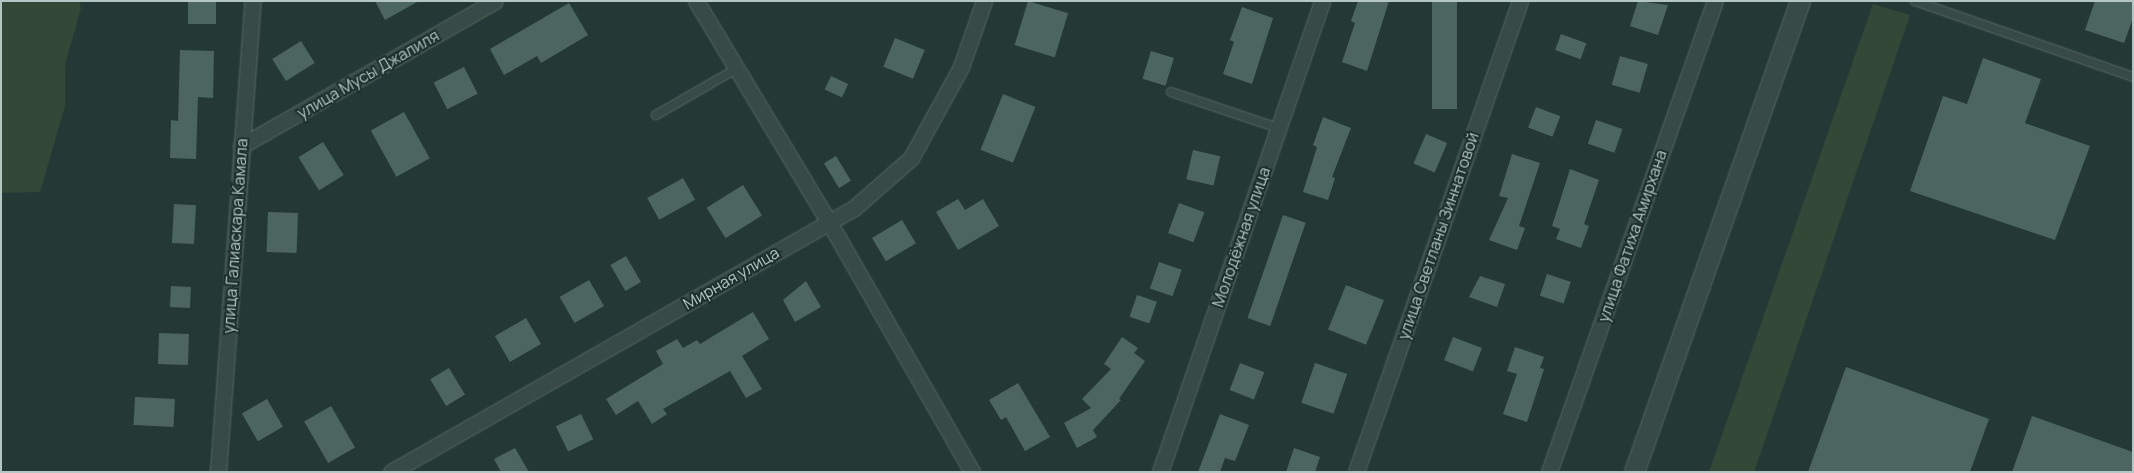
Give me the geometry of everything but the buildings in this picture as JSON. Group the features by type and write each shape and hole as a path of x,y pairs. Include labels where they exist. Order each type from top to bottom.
{"street":[{"name":"улица Галиаскара Камала","path":"218,472 252,1"},
{"name":"улица Мусы Джалиля","path":"241,146 495,1"},
{"path":"696,1 829,222 972,472"},
{"name":"Мирная улица","path":"391,472 854,208 911,158 961,67 984,1"},
{"name":"Молодёжная улица","path":"1160,472 1322,1"},
{"name":"улица Светланы Зиннатовой","path":"1356,472 1520,1"},
{"name":"улица Фатиха Амирхана","path":"1549,472 1715,1"},
{"path":"1634,472 1800,1"}],"lane":[{"path":"1915,1 2133,77"},
{"path":"656,115 736,68"},
{"path":"1171,92 1278,128"}],"green space":[{"path":"1,1 79,1 81,8 65,65 65,106 40,192 1,193"},
{"path":"1873,4 1910,15 1760,455 1754,472 1709,472"}]}
